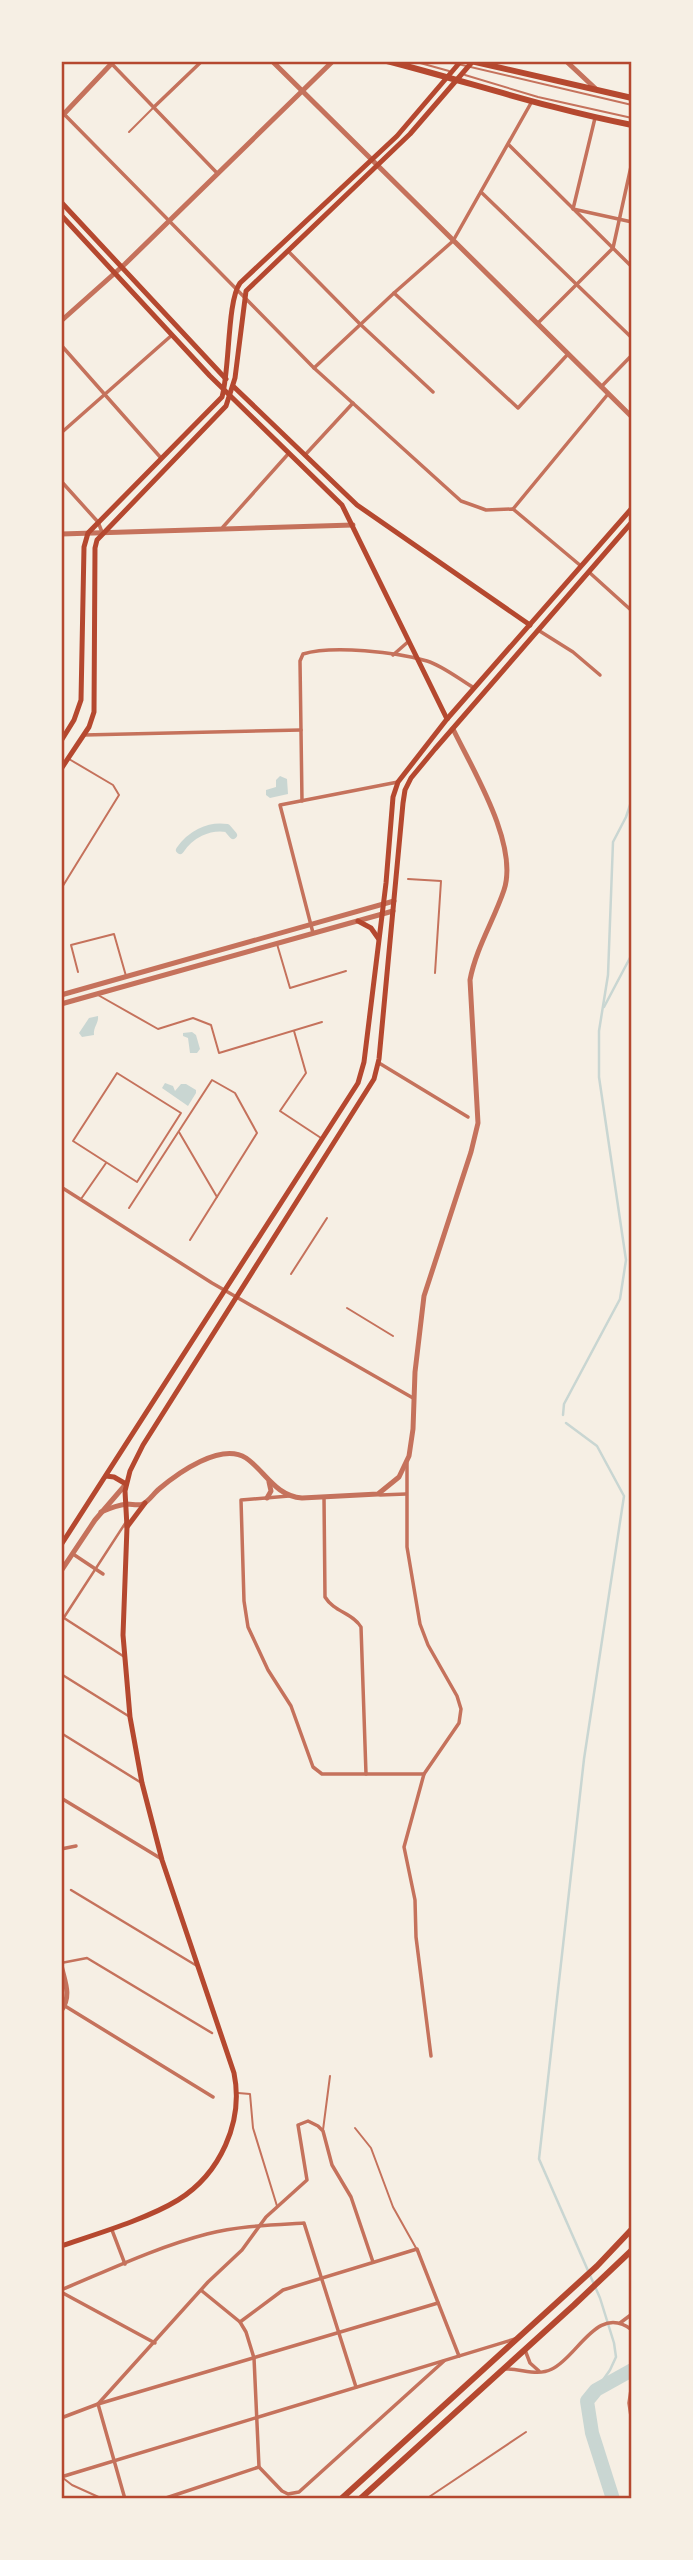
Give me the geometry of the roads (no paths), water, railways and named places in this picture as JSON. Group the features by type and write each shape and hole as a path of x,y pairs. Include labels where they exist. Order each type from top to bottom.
{"main road":[{"path":"387,61 450,74 531,103 632,125"},
{"path":"61,741 74,720 81,700 84,547 88,533 219,401 226,379 236,290 240,283 404,128 460,63"},
{"path":"61,769 92,719 97,540 222,412 233,386 244,298 248,289 410,134 471,63 632,98"},
{"path":"61,202 226,379 364,511 538,630"},
{"path":"61,215 230,397 337,499 352,523 447,719"},
{"path":"61,1545 360,1078 382,914 393,797 398,782 447,719 632,508"},
{"path":"352,523 356,514 364,511"},
{"path":"61,2246 166,2207 198,2185 225,2146 233,2124 236,2093 234,2073 162,1860 142,1783 130,1717 124,1657 126,1484 143,1445 370,1087 379,1063 405,790 411,778 632,522"},
{"path":"358,920 372,928 379,939"},
{"path":"106,1476 126,1484"},
{"path":"127,1525 145,1503"},
{"path":"341,2499 597,2266 632,2229"},
{"path":"360,2499 632,2250"}],"street":[{"path":"154,107 202,61"},
{"path":"272,61 632,417"},
{"path":"61,321 121,268 333,61"},
{"path":"566,61 597,90"},
{"path":"218,174 112,62 62,114 314,368 461,500 486,510 513,509 581,566"},
{"path":"314,368 453,241 531,103"},
{"path":"573,209 596,118"},
{"path":"508,144 632,267"},
{"path":"537,324 613,248 632,162"},
{"path":"481,192 632,338"},
{"path":"573,209 632,222"},
{"path":"288,251 360,324 433,392"},
{"path":"394,293 518,408 568,354"},
{"path":"61,433 172,335"},
{"path":"61,345 161,458"},
{"path":"601,387 632,355"},
{"path":"513,509 608,394"},
{"path":"304,455 353,402"},
{"path":"221,529 289,453"},
{"path":"61,481 98,522 102,532"},
{"path":"61,534 352,523"},
{"path":"589,572 631,608"},
{"path":"538,630 573,652 600,676"},
{"path":"393,655 409,641"},
{"path":"303,801 300,661 305,653 346,650 418,659 433,664 474,688"},
{"path":"432,2056 416,1937 415,1900 404,1847 425,1774 459,1723 461,1709 420,1624 407,1548 407,1462 412,1440 413,1398 428,1278 471,1152 478,1123 470,980 475,958 504,891 507,859 496,821 453,729"},
{"path":"84,735 301,730"},
{"path":"313,933 280,805 398,782"},
{"path":"61,995 394,901"},
{"path":"61,1004 393,911"},
{"path":"379,1063 468,1117"},
{"path":"61,1187 226,1290 413,1398"},
{"path":"101,1512 125,1501 145,1503 176,1476 223,1453 246,1458 267,1480 291,1496"},
{"path":"374,1495 395,1482 407,1462"},
{"path":"267,1480 271,1487 267,1498"},
{"path":"62,1571 101,1512 126,1484"},
{"path":"406,1494 291,1496 241,1500 244,1601 248,1627 268,1670 291,1706 313,1767 322,1774 425,1774"},
{"path":"324,1497 325,1597 332,1606 356,1620 361,1627 366,1774"},
{"path":"124,1657 62,1620 127,1525"},
{"path":"73,1554 103,1574"},
{"path":"61,1558 62,1571"},
{"path":"61,1674 130,1717"},
{"path":"61,1732 142,1783"},
{"path":"61,1798 162,1860"},
{"path":"61,1849 76,1846"},
{"path":"71,1890 197,1966"},
{"path":"212,2033 87,1958 61,1964 68,1993 63,2008 213,2097"},
{"path":"98,2404 201,2290 245,2246 260,2225 307,2180 298,2125 308,2121 323,2131 332,2165 351,2197 373,2262"},
{"path":"61,2291 189,2239 260,2225 304,2223 356,2387"},
{"path":"111,2228 125,2264"},
{"path":"240,2322 283,2290 417,2249 459,2356"},
{"path":"201,2290 240,2322 246,2332 254,2358 260,2467 288,2494 299,2492 446,2360"},
{"path":"61,2291 155,2343"},
{"path":"61,2418 98,2404 438,2303"},
{"path":"620,2323 632,2314"},
{"path":"504,2369 541,2372 559,2365 600,2325 620,2323 632,2330"},
{"path":"62,2477 516,2339"},
{"path":"525,2350 530,2363 541,2372"},
{"path":"632,2383 629,2403 632,2423"},
{"path":"98,2404 125,2499"},
{"path":"163,2499 260,2467"}],"lane":[{"path":"413,61 450,74"},
{"path":"444,61 471,63 632,104"},
{"path":"459,77 559,103 632,118"},
{"path":"129,132 154,107"},
{"path":"61,889 119,795 113,785 68,758"},
{"path":"408,879 441,881 435,973"},
{"path":"78,972 71,945 114,934 126,977"},
{"path":"277,943 290,988 346,971"},
{"path":"97,994 158,1029 193,1018 211,1025 219,1053 322,1022"},
{"path":"293,1030 306,1073 280,1111 323,1139"},
{"path":"117,1073 181,1113 137,1182 106,1162 73,1141 117,1073"},
{"path":"129,1208 212,1080 235,1093 257,1133 190,1240"},
{"path":"179,1131 217,1196"},
{"path":"80,1199 106,1162"},
{"path":"291,1275 327,1218"},
{"path":"347,1308 393,1336"},
{"path":"323,2131 330,2076"},
{"path":"236,2093 250,2094 253,2127 278,2207"},
{"path":"355,2128 371,2148 393,2207 417,2249"},
{"path":"426,2499 526,2432"},
{"path":"62,2477 72,2485 103,2499"}],"waterway":[{"path":"563,1415 564,1404 620,1299 626,1260 599,1077 599,1031 608,975 613,842 632,799"},
{"path":"180,850 194,836 213,828 227,828 233,835"},
{"path":"604,1007 632,954"},
{"path":"566,1423 597,1446 624,1496 584,1759 539,2159 600,2298 614,2343 616,2357 596,2390"},
{"path":"613,2499 592,2433 587,2401 596,2390 632,2370"}]}
